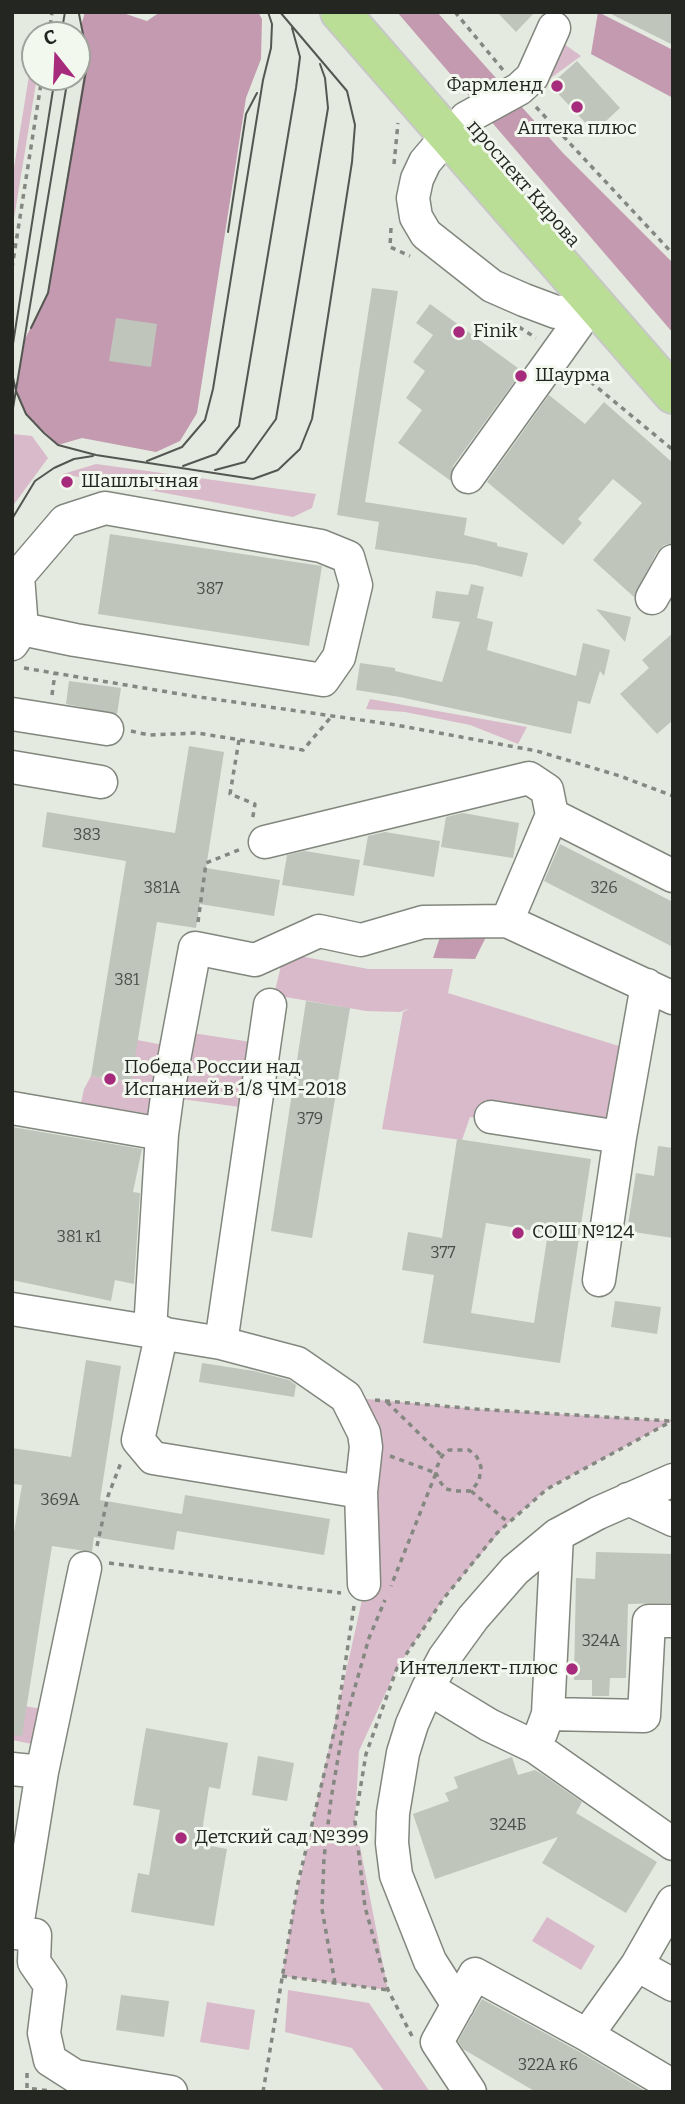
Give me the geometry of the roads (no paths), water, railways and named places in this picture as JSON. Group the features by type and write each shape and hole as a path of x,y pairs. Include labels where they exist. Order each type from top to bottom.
{"main road":[{"name":"проспект Кирова","path":"340,12 457,127 673,355"},
{"name":"проспект Кирова","path":"372,12 457,127"},
{"path":"457,127 593,312 673,394"}],"street":[{"path":"554,28 532,77 519,89 457,127 425,162 417,179 413,198 416,217 426,234 492,286 556,312 593,312"},
{"path":"468,477 593,312"},
{"path":"105,508 321,546 348,557 356,584 339,657 323,680 75,640 18,647 15,575 65,521 105,508"},
{"path":"652,597 673,561"},
{"path":"12,714 115,729"},
{"path":"12,767 101,782"},
{"path":"265,842 529,778 547,790 552,815 507,921"},
{"path":"552,815 673,876"},
{"path":"361,1492 153,1458 138,1440 156,1331 162,1134 195,948 255,960 319,931 361,940 423,922 507,921 660,992 620,1137 599,1280"},
{"path":"221,1343 270,1005"},
{"path":"12,1108 74,1121 162,1134"},
{"path":"491,1117 620,1137"},
{"path":"12,1309 221,1343 298,1363 346,1397 364,1433 366,1447 353,1593"},
{"path":"458,2005 430,1961 396,1875 391,1843 393,1813 403,1753 412,1724 428,1688 472,1618 515,1570 557,1535 628,1499 673,1480"},
{"path":"628,1499 673,1520"},
{"path":"534,1747 548,1714 557,1535"},
{"path":"96,1565 27,1771 14,1933 35,1935 34,1962 50,1985 44,2033 50,2060 75,2076 171,2092"},
{"path":"548,1714 644,1716 649,1621 673,1620"},
{"path":"428,1688 534,1747 673,1844"},
{"path":"587,2035 637,1965 673,1902"},
{"path":"637,1965 673,1985"},
{"path":"470,2092 437,2042 475,1974 673,2085"}],"tram line":[{"path":"63,21 65,12"},
{"path":"147,461 182,447 205,420 213,389 263,80 271,48 272,24 268,12"},
{"path":"12,373 26,414 58,445 96,455 253,479 278,470 300,449 312,419 352,162 355,125 347,91 280,12"},
{"path":"31,328 48,293 88,59 79,14"},
{"path":"183,466 216,454 239,426 296,88 300,57 292,28"},
{"path":"215,470 245,462 276,419 328,108 325,78 320,64"},
{"path":"12,350 53,91"},
{"path":"12,414 66,91"},
{"path":"228,232 246,114 257,93"},
{"path":"12,519 35,481 74,459 93,456"}],"place":[{"name":"Фармленд","path":"557,86"},
{"name":"Аптека плюс","path":"577,107"},
{"name":"Finik","path":"459,332"},
{"name":"Шаурма","path":"521,376"},
{"name":"Шашлычная","path":"67,482"},
{"name":"Победа России над Испанией в 1/8 ЧМ-2018","path":"110,1079"},
{"name":"СОШ №124","path":"518,1233"},
{"name":"Интеллект-плюс","path":"572,1669"},
{"name":"Детский сад №399","path":"181,1838"}]}
